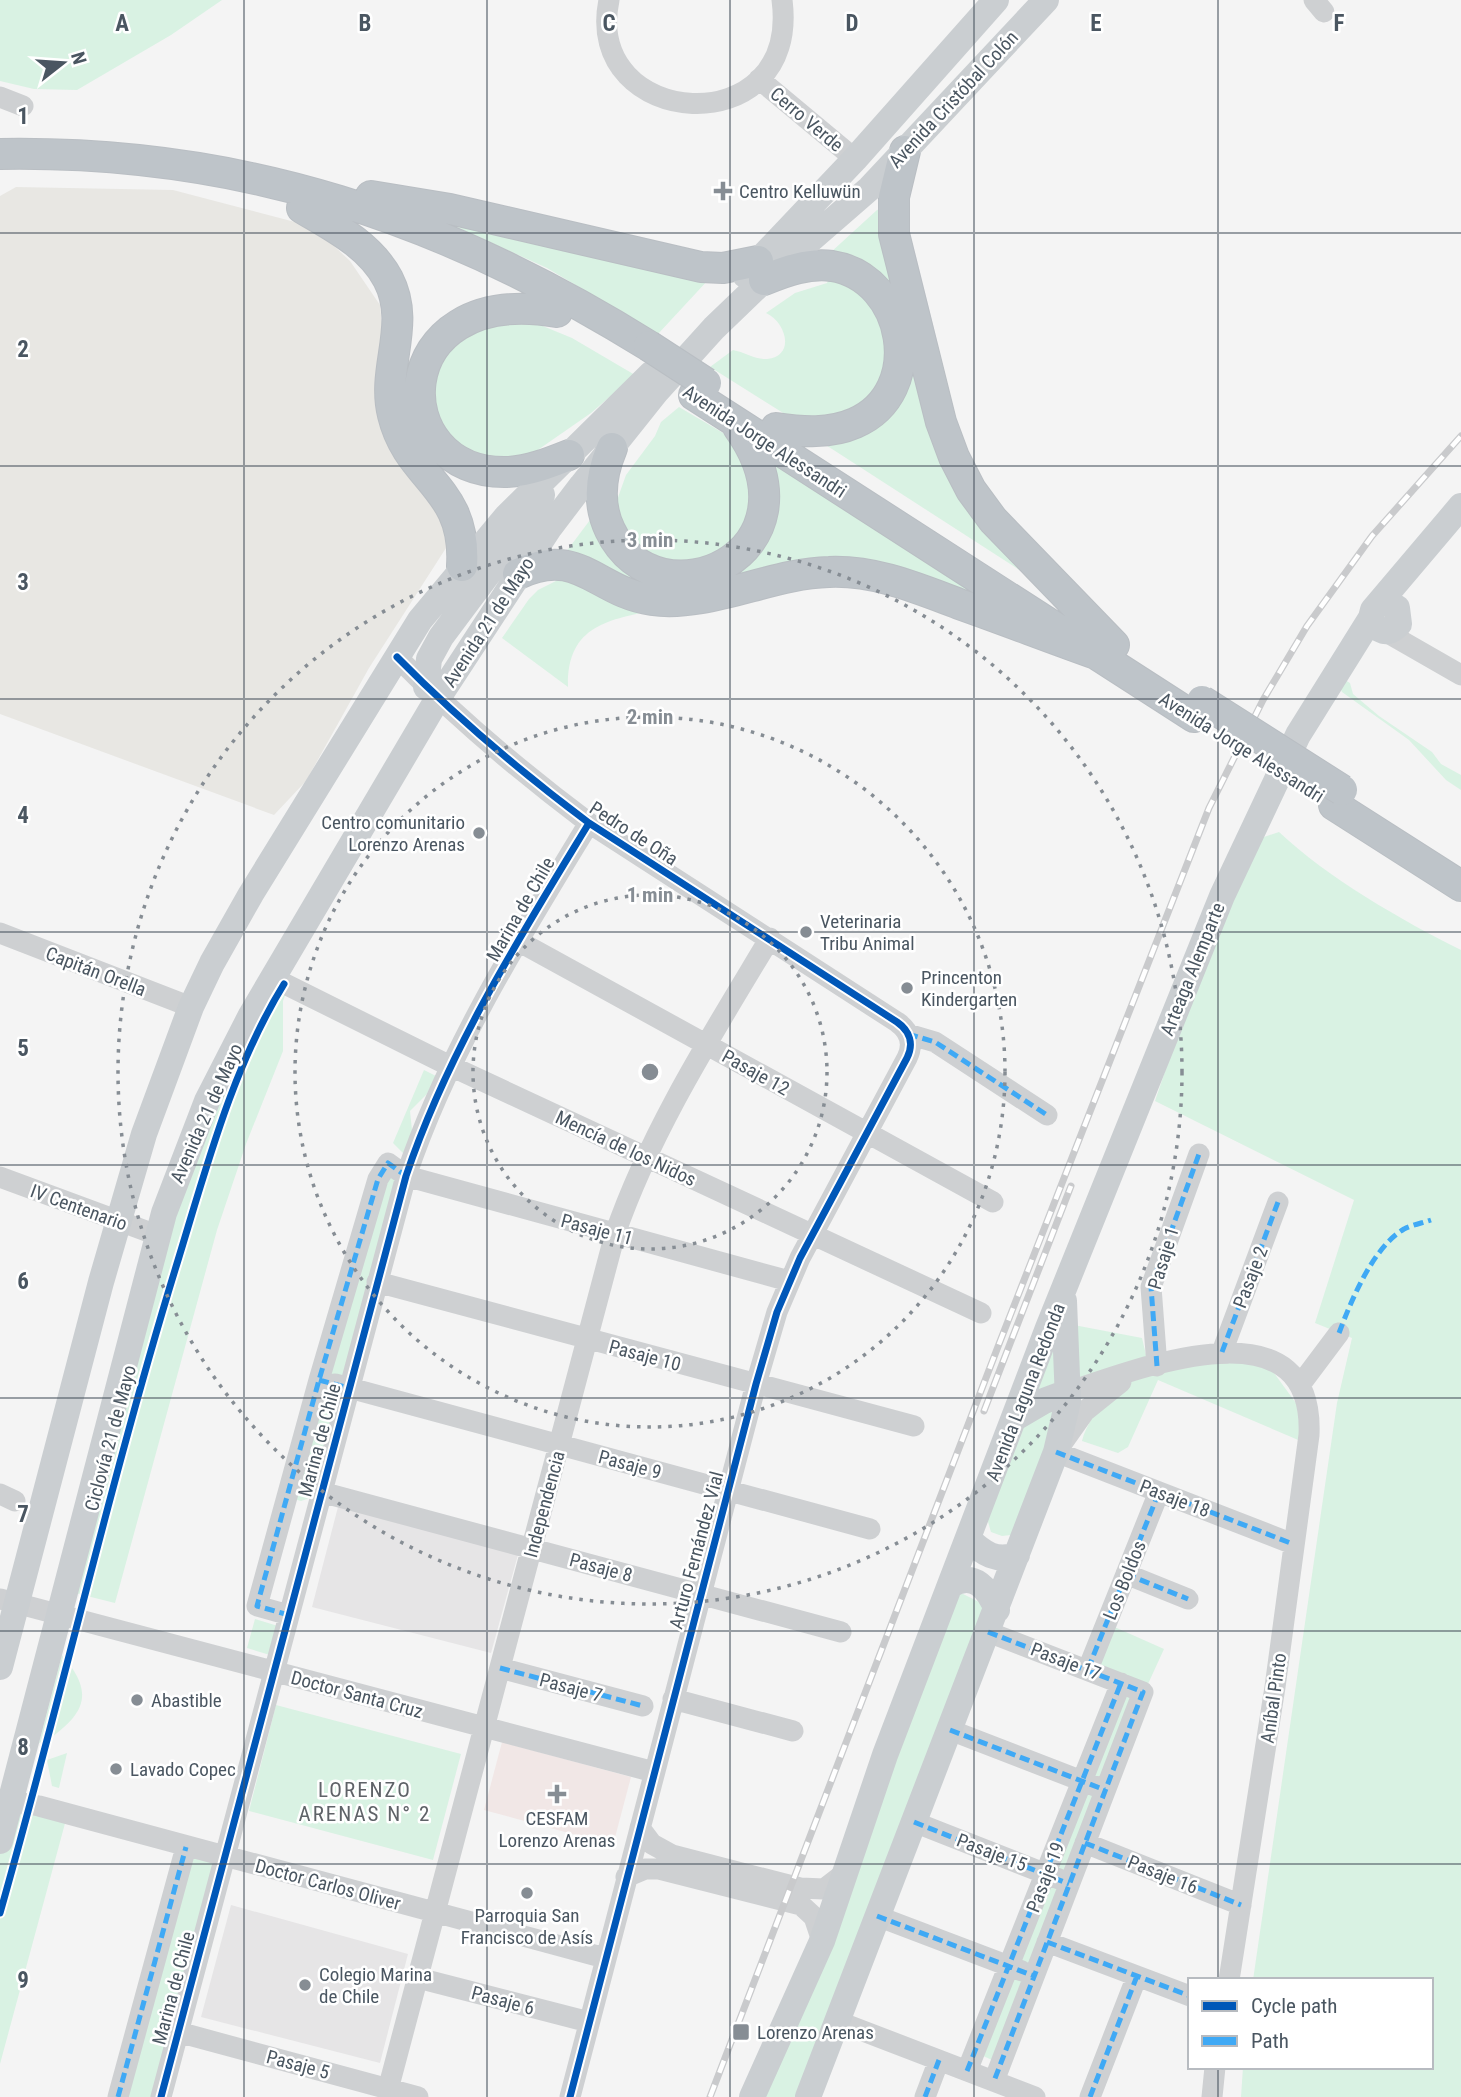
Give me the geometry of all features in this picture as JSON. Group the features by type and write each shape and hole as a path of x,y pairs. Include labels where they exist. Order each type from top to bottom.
{"highway":[{"path":"905,151 894,197 894,234 942,422 954,457 971,490 993,520 1105,650"},
{"name":"Avenida Jorge Alessandri","path":"0,154 138,159 214,170 300,198 422,247 495,279 556,312 643,353"},
{"name":"Avenida Jorge Alessandri","path":"0,171 85,173 300,198 390,216 481,253 568,297 643,353 700,389 776,428 1105,650"},
{"path":"300,198 431,205 701,267 761,270 831,266 853,273 872,285 888,304 900,341 896,380 884,402 867,417 848,426 823,431 776,428"},
{"path":"300,198 362,247 388,280 399,316 398,340 390,380 393,416 410,454 449,502 460,522 462,566"},
{"path":"556,312 497,309 474,315 453,326 438,340 427,359 421,396 425,421 436,443 466,465 492,471 520,471 563,462"},
{"name":"Avenida Jorge Alessandri","path":"700,389 731,419 1105,650 1338,798 1461,886"},
{"path":"612,448 604,467 602,504 608,526 620,548 638,563 659,573 684,575 710,570 733,559 752,541 762,523 766,504 756,457 731,419"},
{"path":"518,574 539,566 562,564 626,593 664,601 811,573 863,573 1105,650"},
{"name":"Avenida Jorge Alessandri","path":"1338,798 1461,866"}],"main road":[{"name":"Avenida Cristóbal Colón","path":"676,369 855,159 996,0"},
{"name":"Avenida Cristóbal Colón","path":"563,462 683,339 761,270 836,220 905,151 1046,0"},
{"name":"Avenida 21 de Mayo","path":"0,1841 158,1235 207,1101 432,692 550,527 676,369"},
{"path":"0,1667 8,1601 144,1134 191,1007 251,894 397,657 462,566 516,507 563,462"},
{"path":"432,692 429,659 441,638 524,525 563,462"},
{"name":"Arteaga Alemparte","path":"1065,1289 1227,885 1298,735 1343,661 1387,619 1428,547 1461,506"},
{"name":"Avenida Laguna Redonda","path":"808,2097 1065,1425 1068,1392 1065,1289"},
{"name":"Avenida Laguna Redonda","path":"752,2097 822,1941 885,1755 1065,1289"},
{"path":"1015,1419 1044,1401 1068,1392"},
{"path":"968,1539 989,1556 1003,1558 1017,1555"},
{"path":"951,1585 962,1580 977,1582 990,1594 992,1621"}],"street":[{"name":"Cerro Verde","path":"609,0 607,22 614,53 632,79 657,97 672,103 704,106 734,97 759,79 780,42 782,0"},
{"name":"Cerro Verde","path":"759,79 855,159"},
{"path":"0,97 23,106"},
{"path":"1387,619 1453,669"},
{"name":"Pedro de Oña","path":"397,657 432,692 545,790 589,823 897,1022 908,1034 935,1042 1047,1115"},
{"name":"Marina de Chile","path":"161,2097 406,1176 425,1121 518,941 589,823"},
{"name":"Capitán Orella","path":"0,933 191,1007"},
{"name":"Independencia","path":"387,2093 615,1234 627,1199 706,1045 770,938"},
{"name":"Pasaje 12","path":"518,941 993,1202"},
{"name":"Mencía de los Nidos","path":"273,978 453,1067 981,1313"},
{"name":"Arturo Fernández Vial","path":"570,2097 756,1384 789,1281 910,1052 908,1034"},
{"name":"Pasaje 1","path":"1157,1366 1151,1287 1199,1154"},
{"name":"Marina de Chile","path":"289,1615 257,1606 378,1179 388,1163 406,1176"},
{"name":"Pasaje 11","path":"406,1176 789,1281"},
{"name":"IV Centenario","path":"0,1177 158,1235"},
{"name":"Pasaje 2","path":"1222,1352 1278,1202"},
{"name":"Pasaje 10","path":"377,1282 914,1426"},
{"path":"1068,1392 1188,1356 1222,1352 1245,1352 1275,1361 1288,1369 1300,1385 1339,1333"},
{"path":"1056,1451 1085,1411 1134,1373"},
{"name":"Marina de Chile","path":"319,1380 349,1388"},
{"name":"Aníbal Pinto","path":"1229,1978 1275,1687 1310,1416 1300,1385"},
{"name":"Pasaje 9","path":"349,1388 870,1529"},
{"name":"Pasaje 18","path":"1056,1451 1293,1544"},
{"name":"Pasaje 8","path":"321,1492 841,1632"},
{"name":"Los Boldos","path":"1088,1670 1159,1492"},
{"path":"1126,1574 1188,1599"},
{"name":"Doctor Santa Cruz","path":"8,1601 654,1772"},
{"name":"Pasaje 17","path":"992,1621 1088,1670 1143,1692"},
{"name":"Pasaje 7","path":"500,1668 643,1706"},
{"name":"Pasaje 19","path":"967,2071 1121,1683"},
{"name":"Pasaje 19","path":"994,2081 1143,1692"},
{"path":"674,1699 793,1731"},
{"path":"950,1730 1105,1790"},
{"name":"Doctor Carlos Oliver","path":"9,1806 31,1804 605,1958"},
{"name":"Pasaje 15","path":"915,1822 1069,1884"},
{"path":"640,1829 652,1844 672,1855 800,1888 824,1889 846,1872"},
{"name":"Pasaje 16","path":"1085,1843 1241,1905"},
{"name":"Marina de Chile","path":"118,2097 186,1847"},
{"path":"626,1877 645,1870 666,1870 801,1905 814,1917 822,1941"},
{"path":"877,1916 1034,1976"},
{"path":"1047,1942 1188,1995"},
{"path":"1090,2097 1137,1976"},
{"name":"Pasaje 6","path":"418,1978 589,2022"},
{"path":"837,2021 1035,2097"},
{"name":"Pasaje 5","path":"178,2032 387,2093 418,2097"},
{"path":"925,2097 939,2060"},
{"path":"1212,2097 1215,2069"}],"shaded area":[{"path":"16,187 173,190 314,227 350,261 380,305 383,337 376,397 450,532 446,548 369,668 306,781 274,815 0,714 0,196"},
{"path":"339,1503 519,1551 491,1653 312,1607"},
{"name":"CESFAM Lorenzo Arenas","path":"502,1742 631,1777 613,1845 484,1810"},
{"name":"Colegio Marina de Chile","path":"231,1905 408,1954 380,2063 201,2017"}],"green space":[{"path":"0,0 222,0 171,35 77,90 34,89 0,81"},
{"path":"885,207 936,428 1038,582 815,438 828,439 909,356 830,253 877,210"},
{"path":"437,218 709,279 658,334 547,268"},
{"path":"832,272 861,286 894,344 868,409 796,421 710,367 733,350 763,359 776,357 785,346 785,338 779,324 766,313 795,293 827,283"},
{"path":"533,322 572,338 635,375 591,413 532,454 501,462 466,453 436,421 432,367 471,326"},
{"path":"679,407 735,440 755,472 742,540 684,567 626,543 616,503 626,475 655,436 661,422"},
{"path":"758,447 1014,615 898,572 662,594 566,552 596,512 621,560 739,565"},
{"path":"560,579 659,609 608,622 583,638 575,650 570,666 568,687 502,638 529,599 538,590"},
{"path":"1345,680 1350,683 1353,694 1379,716 1432,752 1441,764 1461,775 1461,790 1446,780 1409,740 1342,692 1339,685"},
{"path":"1279,832 1342,882 1461,950 1461,2097 1241,2097 1243,2069 1433,2069 1433,1978 1253,1978 1337,1403 1352,1338 1315,1323 1354,1200 1155,1101 1196,980 1261,838"},
{"path":"278,991 286,993 283,1001 283,1051 246,1144 217,1230 115,1603 75,1593 176,1213 221,1094"},
{"path":"424,1070 436,1076 427,1094 410,1111 412,1130 404,1154 393,1143"},
{"path":"386,1174 397,1179 313,1497 301,1501 294,1499"},
{"path":"1058,1322 1142,1338 1147,1359 1027,1402"},
{"path":"1154,1359 1266,1362 1304,1414 1303,1442 1158,1380 1128,1447 1118,1453 1082,1441 1093,1417 1102,1406"},
{"path":"1055,1403 1056,1419 1011,1535 1002,1536 991,1532 986,1515 1029,1411"},
{"path":"957,1591 985,1605 799,2097 760,2097"},
{"path":"255,1619 278,1626 270,1655 247,1648"},
{"path":"1110,1625 1164,1649 1148,1684 1098,1665"},
{"path":"62,1655 66,1662 44,1741 39,1743"},
{"path":"72,1668 82,1690 80,1708 51,1738"},
{"path":"1126,1687 1138,1691 992,2060 981,2055"},
{"path":"276,1705 461,1754 433,1860 249,1811"},
{"path":"67,1753 59,1788 52,1786 47,1760"},
{"path":"12,1813 67,1816 0,2064 0,1854"},
{"path":"187,1853 216,1861 153,2097 123,2097"}],"railway":[{"path":"710,2097 999,1344 1209,808 1263,700 1307,626 1372,536 1461,436"},
{"path":"984,1411 1071,1186"}],"marked path":[{"path":"908,1034 935,1042 1047,1115"},
{"path":"1157,1366 1151,1287 1199,1154"},
{"path":"289,1615 257,1606 378,1179 388,1163 406,1176"},
{"path":"1222,1352 1278,1202"},
{"path":"1339,1333 1364,1276 1382,1248 1404,1229 1431,1220"},
{"path":"319,1380 349,1388"},
{"path":"1056,1452 1293,1544"},
{"path":"1088,1669 1159,1492"},
{"path":"1126,1574 1188,1599"},
{"path":"988,1632 1143,1692 994,2081"},
{"path":"500,1668 643,1706"},
{"path":"967,2071 1121,1683"},
{"path":"950,1730 1105,1790"},
{"path":"914,1822 1069,1884"},
{"path":"1085,1843 1241,1905"},
{"path":"118,2097 186,1847"},
{"path":"877,1916 1034,1976"},
{"path":"1047,1942 1188,1995"},
{"path":"1090,2097 1137,1976"},
{"path":"925,2097 939,2060"}],"cycle path":[{"path":"397,657 490,743 589,823 897,1022 908,1034 910,1043 907,1058 800,1258 777,1312 570,2097"},
{"path":"161,2097 406,1176 423,1130 464,1039 512,951 589,823"},
{"name":"Ciclovía 21 de Mayo","path":"0,1913 129,1430 197,1196 234,1087 265,1017 284,984"}],"place":[{"name":"Centro Kelluwün","path":"723,191"},
{"name":"Centro comunitario Lorenzo Arenas","path":"479,833"},
{"name":"Veterinaria Tribu Animal","path":"806,932"},
{"name":"Princenton Kindergarten","path":"907,988"},
{"name":"Abastible","path":"137,1700"},
{"name":"Lavado Copec","path":"116,1769"},
{"name":"CESFAM Lorenzo Arenas","path":"557,1794"},
{"name":"Parroquia San Francisco de Asís","path":"527,1893"},
{"name":"Colegio Marina de Chile","path":"305,1985"},
{"name":"Lorenzo Arenas","path":"741,2032"}],"district":[{"name":"LORENZO ARENAS N° 2","path":"365,1802"}]}
